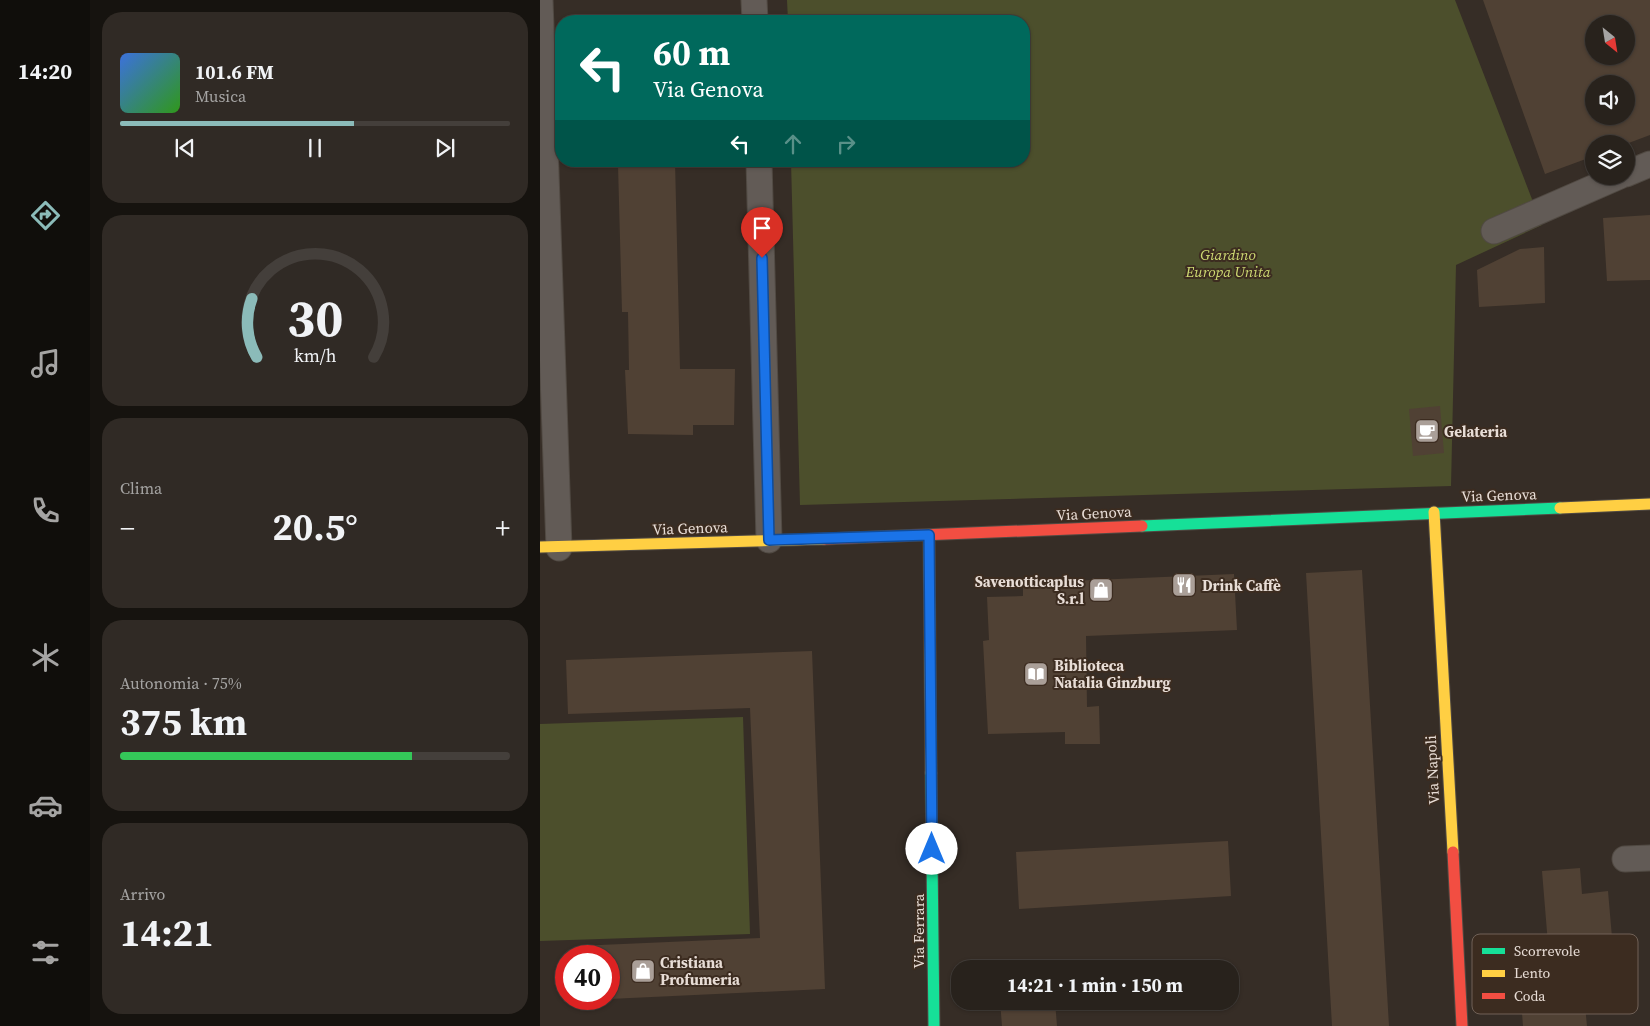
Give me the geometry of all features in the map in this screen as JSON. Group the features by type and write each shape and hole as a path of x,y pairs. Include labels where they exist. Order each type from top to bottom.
{"street":[{"path":"540,0 549,547"},
{"path":"754,0 755,15"},
{"path":"1635,170 1650,164"},
{"path":"759,167 769,540"},
{"path":"1494,231 1599,185"},
{"name":"Via Genova","path":"549,547 929,535 1650,504"},
{"name":"Via Napoli","path":"1434,512 1462,1026"},
{"name":"Via Ferrara","path":"929,535 934,1026"},
{"path":"1625,859 1650,858"}],"green space":[{"name":"Giardino Europa Unita","path":"787,0 1455,0 1542,225 1456,265 1451,486 800,505 791,167 1030,167 1030,15 788,15"},
{"path":"743,717 750,934 540,941 540,724"}],"building":[{"path":"1483,0 1650,0 1650,135 1635,141 1635,135 1585,135 1585,159 1545,174"},
{"path":"618,167 675,167 680,369 735,369 734,425 693,425 693,435 628,434 625,370 629,370 628,312 622,312"},
{"path":"1650,215 1650,280 1607,281 1603,218"},
{"path":"1544,247 1545,303 1479,307 1477,270 1520,249"},
{"name":"Gelateria","path":"1440,406 1444,453 1413,456 1409,409"},
{"path":"1362,570 1389,1026 1332,1026 1306,573"},
{"path":"1234,574 1237,630 1086,636 1087,707 1099,706 1100,744 1065,744 1065,732 988,734 983,641 989,640 987,597 1023,596 1023,583"},
{"path":"812,651 825,989 620,998 620,945 600,945 760,938 750,708 568,714 566,660"},
{"path":"1228,841 1231,896 1019,909 1016,852"},
{"path":"1580,868 1582,894 1608,891 1612,934 1547,934 1542,871"},
{"path":"1001,1010 1056,1010 1057,1026 1002,1026"},
{"path":"1522,1014 1586,1014 1587,1026 1523,1026"}],"traffic: fast":[{"path":"1142,526 1560,508"},
{"path":"931,773 934,1026"}],"traffic: slow":[{"path":"1560,508 1650,504"},
{"path":"1434,512 1453,852"},
{"path":"929,535 931,773"},
{"path":"540,547 824,539"}],"traffic: jam":[{"path":"824,539 1142,526"},
{"path":"1453,852 1462,1026"}],"place":[{"name":"Gelateria","path":"1427,431"},
{"name":"Drink Caffè","path":"1184,585"},
{"name":"Savenotticaplus S.r.l","path":"1101,590"},
{"name":"Biblioteca Natalia Ginzburg","path":"1036,674"},
{"name":"Cristiana Profumeria","path":"643,971"}],"route":[{"path":"762,258 769,472 769,540 929,535 932,849"}]}
